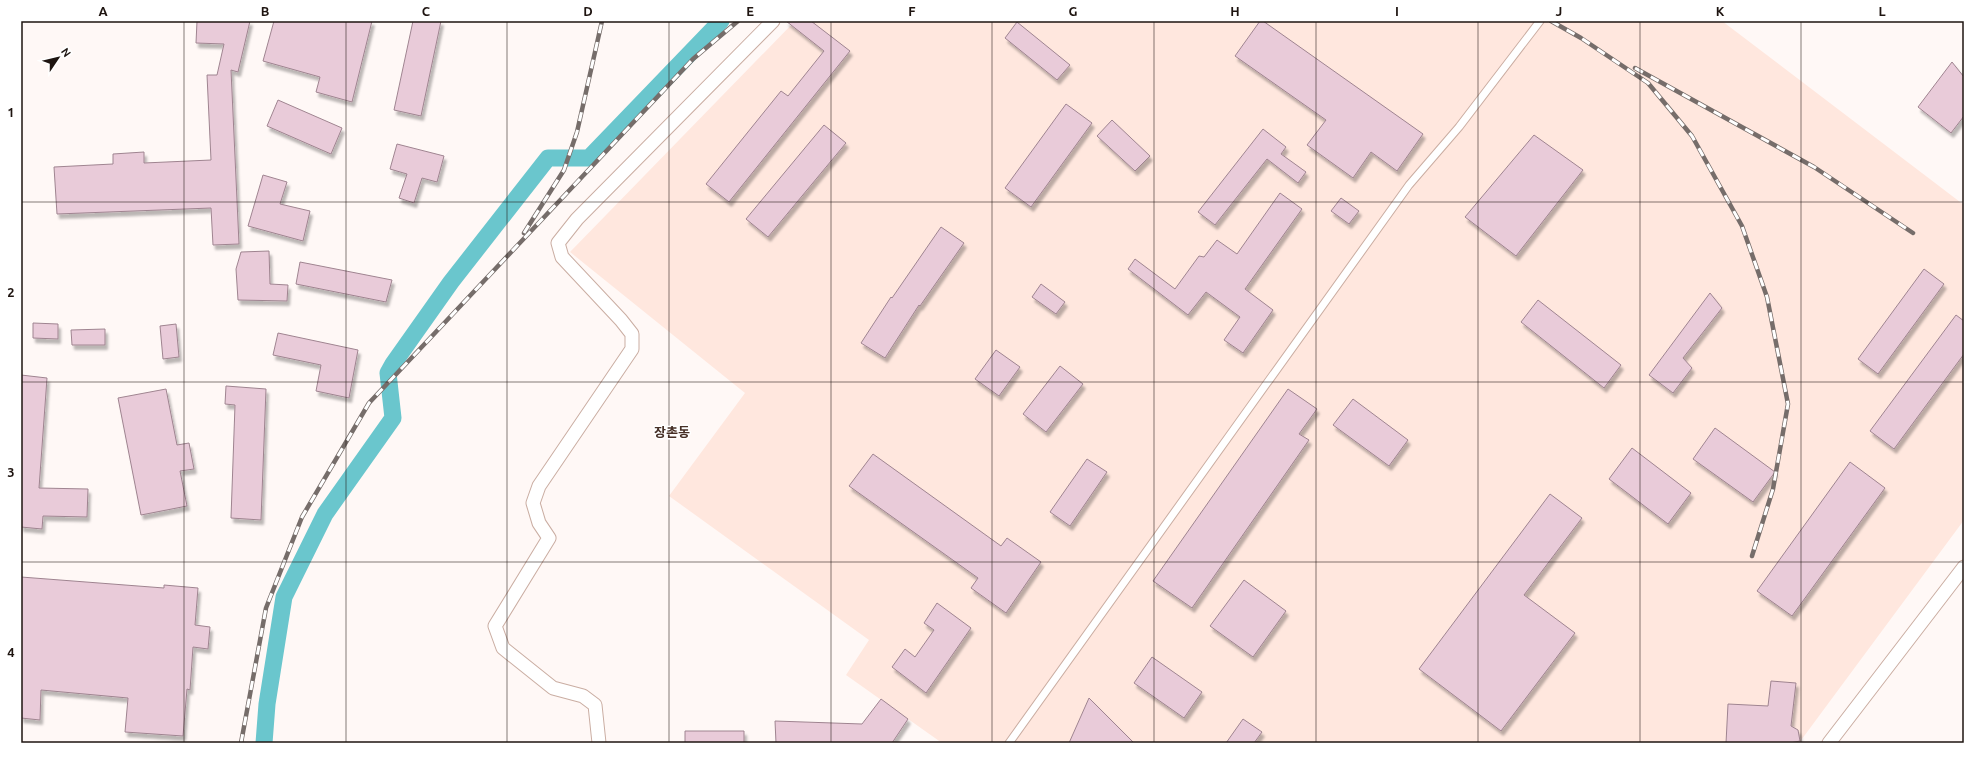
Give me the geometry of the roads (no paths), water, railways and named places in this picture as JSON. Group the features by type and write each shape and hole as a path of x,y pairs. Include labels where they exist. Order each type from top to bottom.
{"street":[{"path":"599,743 595,705 583,696 553,688 504,648 495,626 549,538 539,523 533,504 540,486 632,349 632,334 621,320 562,257 558,243 577,219 774,21"},
{"path":"1829,743 1964,566"}],"lane":[{"path":"1009,743 1409,185 1459,127 1540,21"}],"waterway":[{"path":"264,743 267,704 284,597 325,514 393,418 388,373 393,364 451,282 548,158 589,158 721,21"}],"railway":[{"path":"524,233 564,170 577,132 602,21"},
{"path":"241,743 266,608 302,517 369,403 693,59 738,21"},
{"path":"1551,21 1581,38 1648,83 1692,136 1742,226 1767,297 1788,404 1773,489 1752,556"},
{"path":"1635,68 1814,167 1913,233"}],"district":[{"name":"장촌동","path":"672,432"}]}
